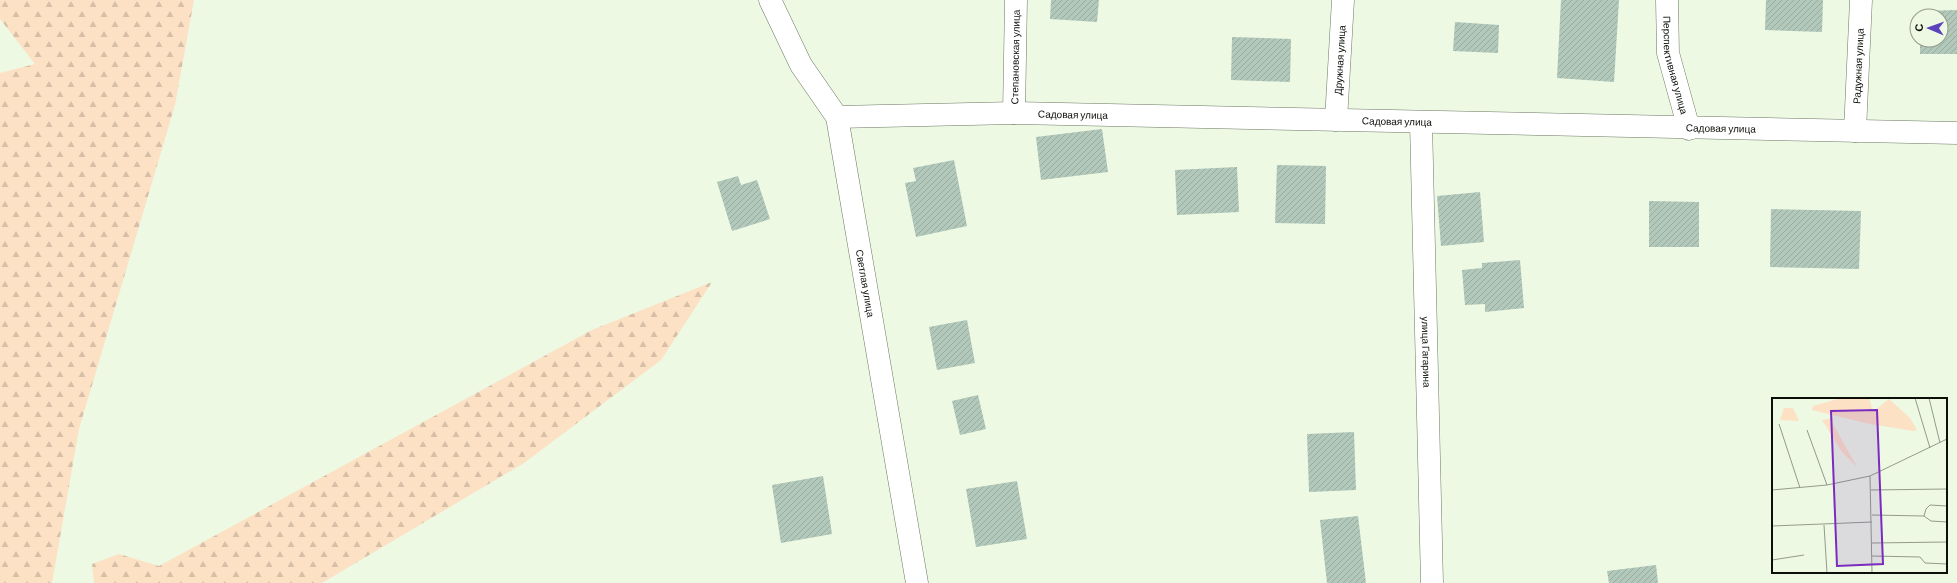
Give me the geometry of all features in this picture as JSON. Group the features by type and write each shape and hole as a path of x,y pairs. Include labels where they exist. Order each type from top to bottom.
{"street":[{"name":"Светлая улица","path":"770,0 801,65 837,117 917,583"},
{"name":"Степановская улица","path":"1014,113 1016,0"},
{"name":"Дружная улица","path":"1336,120 1343,0"},
{"name":"Перспективная улица","path":"1667,0 1668,53 1690,129"},
{"name":"Радужная улица","path":"1855,131 1861,0"},
{"name":"Садовая улица","path":"837,117 1014,113 1690,129 1957,133"},
{"name":"улица Гагарина","path":"1421,122 1432,583"}],"green space":[{"path":"0,0 194,0 175,105 79,429 52,583 0,583 0,73 35,64 0,19"},
{"path":"712,282 661,360 524,463 322,583 94,583 92,564 119,554 159,566 592,330"}],"building":[{"path":"1051,0 1099,0 1097,22 1050,19"},
{"path":"1561,0 1619,0 1614,82 1557,78"},
{"path":"1766,0 1823,0 1822,32 1765,30"},
{"path":"1949,10 1957,10 1957,54 1920,54 1920,48 1949,48"},
{"path":"1455,22 1499,25 1498,53 1453,51"},
{"path":"1232,37 1291,39 1290,82 1231,80"},
{"path":"1102,129 1108,172 1041,180 1036,137"},
{"path":"954,160 967,226 916,237 905,183 916,181 913,168"},
{"path":"1277,165 1326,166 1325,224 1275,223"},
{"path":"1237,167 1239,212 1177,215 1175,170"},
{"path":"738,176 741,185 757,180 770,219 732,231 717,182"},
{"path":"1480,192 1484,242 1441,246 1437,196"},
{"path":"1649,201 1699,202 1699,247 1649,247"},
{"path":"1771,209 1861,211 1859,269 1770,267"},
{"path":"1520,260 1524,308 1485,312 1485,304 1465,305 1462,270 1482,268 1482,263"},
{"path":"967,320 975,363 937,370 929,327"},
{"path":"978,395 986,429 960,435 952,401"},
{"path":"1354,432 1356,490 1309,492 1307,434"},
{"path":"823,476 832,534 781,543 772,485"},
{"path":"1017,481 1027,539 976,547 966,489"},
{"path":"1358,516 1366,583 1327,583 1320,520"},
{"path":"1656,565 1658,583 1609,583 1607,571"}]}
